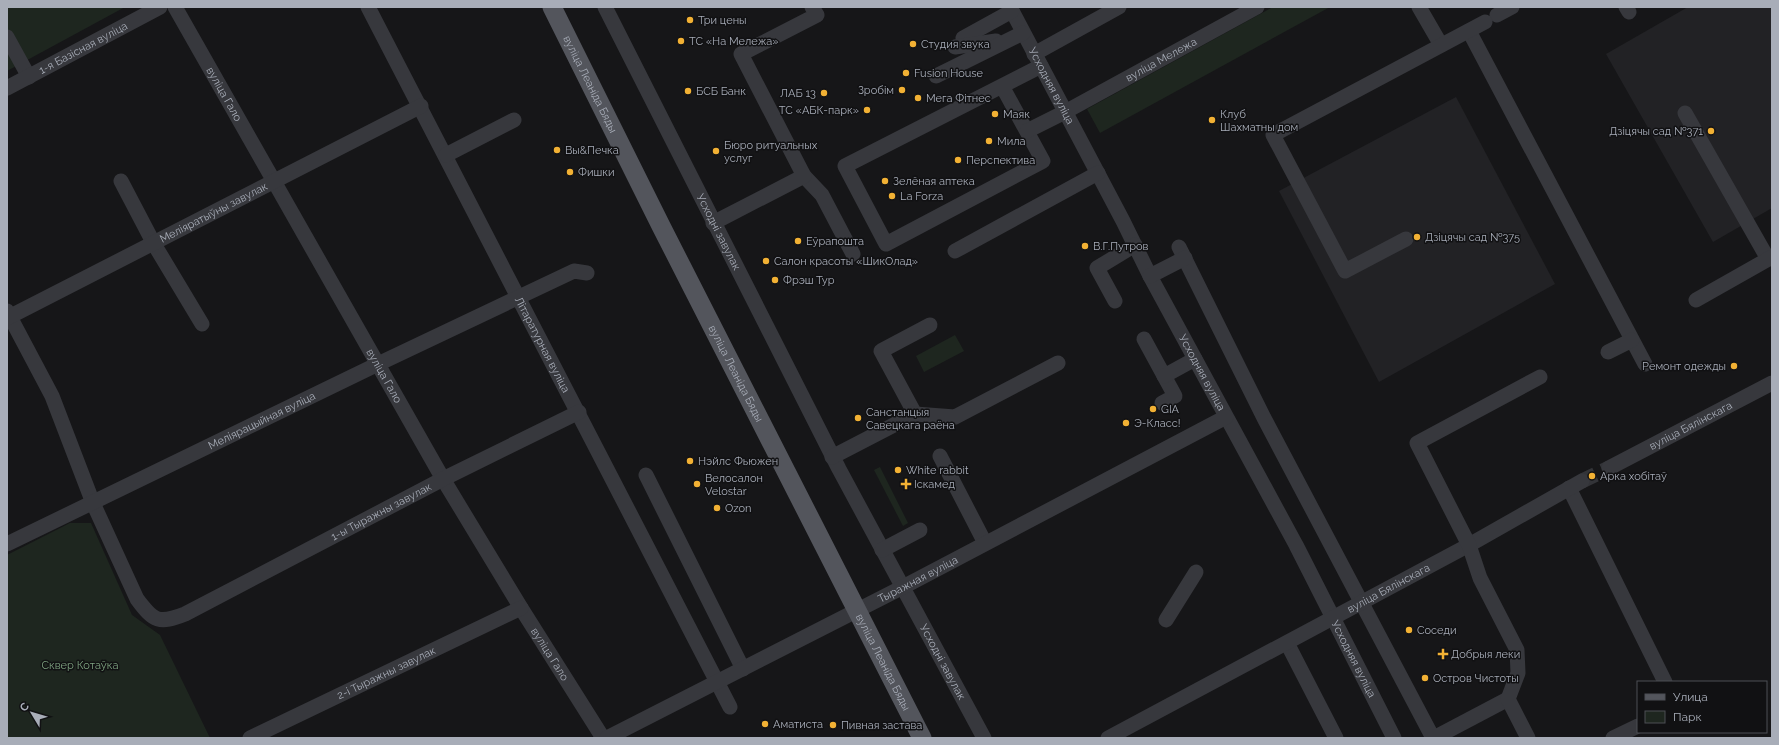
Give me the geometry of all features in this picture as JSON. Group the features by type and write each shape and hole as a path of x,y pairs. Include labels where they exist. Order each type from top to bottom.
{"main road":[{"name":"вуліца Леаніда Бяды","path":"552,7 661,226 922,738"}],"street":[{"name":"1-я Базісная вуліца","path":"7,88 160,7"},
{"name":"вуліца Гало","path":"175,7 443,479 521,608 603,738"},
{"name":"Літаратурная вуліца","path":"368,7 421,106 518,298 579,412 730,707"},
{"name":"Усходні завулак","path":"605,7 832,457 984,738"},
{"path":"812,7 817,15 741,54 804,176 822,195 853,254"},
{"path":"1002,86 1043,161 886,244 846,166 1002,86 1038,60 1119,7"},
{"name":"вуліца Мележа","path":"1027,131 1065,112 1257,7"},
{"path":"1419,7 1441,45"},
{"path":"1406,239 1344,271 1273,135 1512,7"},
{"path":"1011,9 959,42 1017,36"},
{"name":"Усходняя вуліца","path":"1011,9 1017,36 1038,60 1098,173 1150,276 1333,618 1394,738"},
{"path":"1469,31 1645,364"},
{"path":"936,76 1017,36"},
{"path":"7,37 29,77"},
{"name":"Меліяратыўны завулак","path":"8,315 154,244 421,106"},
{"path":"1685,113 1770,258 1696,300"},
{"path":"446,155 514,120"},
{"path":"955,251 1098,173"},
{"path":"713,223 804,176"},
{"path":"121,181 154,244 202,324"},
{"path":"1115,301 1097,268 1135,245"},
{"path":"1150,276 1182,253 1264,418 1433,738 1508,699 1518,673 1517,650 1480,578 1469,545 1417,443 1540,377"},
{"name":"Меліярацыйная вуліца","path":"7,544 378,364 574,271 587,273"},
{"name":"1-ы Тыражны завулак","path":"8,315 52,396 93,503 137,599 144,609 152,616 161,620 168,621 185,614 443,479 579,412"},
{"path":"916,414 881,351 930,325"},
{"path":"1144,339 1175,396 1162,403"},
{"path":"1608,352 1632,340"},
{"path":"1164,376 1195,359"},
{"path":"832,457 916,414 955,417 1058,363"},
{"name":"вуліца Бялінскага","path":"1609,468 1772,383"},
{"name":"Тыражная вуліца","path":"607,738 743,669 756,656 857,610 903,587 1226,417"},
{"path":"940,456 985,543"},
{"path":"646,475 743,669"},
{"name":"вуліца Бялінскага","path":"1108,738 1469,545 1576,485 1665,681"},
{"path":"882,550 920,530"},
{"path":"1166,620 1196,572"},
{"name":"2-і Тыражны завулак","path":"250,738 521,608"},
{"path":"1287,643 1336,738"},
{"path":"1508,699 1528,738"},
{"path":"1612,738 1637,726"}],"shaded area":[{"name":"Дзіцячы сад №371","path":"1688,7 1772,7 1772,208 1713,242 1606,54"},
{"name":"Дзіцячы сад №375","path":"1456,97 1555,284 1379,382 1279,191"}],"green space":[{"path":"7,7 125,7 7,71"},
{"path":"1273,7 1330,7 1100,133 1087,109"},
{"path":"955,335 964,351 924,372 916,356"},
{"path":"880,467 908,523 903,526 874,470"},
{"name":"Сквер Котаўка","path":"70,523 91,523 132,615 160,635 210,738 7,738 7,555"}],"tunnel":[{"path":"1582,481 1609,468"}],"place":[{"name":"Три цены","path":"690,20"},
{"name":"ТС «На Мележа»","path":"681,41"},
{"name":"Студия звука","path":"913,44"},
{"name":"Fusion House","path":"906,73"},
{"name":"Зробім","path":"902,90"},
{"name":"БСБ Банк","path":"688,91"},
{"name":"ЛАБ 13","path":"824,93"},
{"name":"Мега Фітнес","path":"918,98"},
{"name":"ТС «АБК-парк»","path":"867,110"},
{"name":"Маяк","path":"995,114"},
{"name":"Клуб Шахматны дом","path":"1212,120"},
{"name":"Дзіцячы сад №371","path":"1711,131"},
{"name":"Мила","path":"989,141"},
{"name":"Вы&Печка","path":"557,150"},
{"name":"Бюро ритуальных услуг","path":"716,151"},
{"name":"Перспектива","path":"958,160"},
{"name":"Фишки","path":"570,172"},
{"name":"Зелёная аптека","path":"885,181"},
{"name":"La Forza","path":"892,196"},
{"name":"Дзіцячы сад №375","path":"1417,237"},
{"name":"Еўрапошта","path":"798,241"},
{"name":"В.Г.Путров","path":"1085,246"},
{"name":"Салон красоты «ШикОлад»","path":"766,261"},
{"name":"Фрэш Тур","path":"775,280"},
{"name":"Ремонт одежды","path":"1734,366"},
{"name":"GIA","path":"1153,409"},
{"name":"Санстанцыя Савецкага раёна","path":"858,418"},
{"name":"Э-Класс!","path":"1126,423"},
{"name":"Нэйлс Фьюжен","path":"690,461"},
{"name":"White rabbit","path":"898,470"},
{"name":"Арка хобітаў","path":"1592,476"},
{"name":"Велосалон Velostar","path":"697,484"},
{"name":"Іскамед","path":"906,484"},
{"name":"Ozon","path":"717,508"},
{"name":"Соседи","path":"1409,630"},
{"name":"Добрыя леки","path":"1443,654"},
{"name":"Остров Чистоты","path":"1425,678"},
{"name":"Аматиста","path":"765,724"},
{"name":"Пивная застава","path":"833,725"}]}
